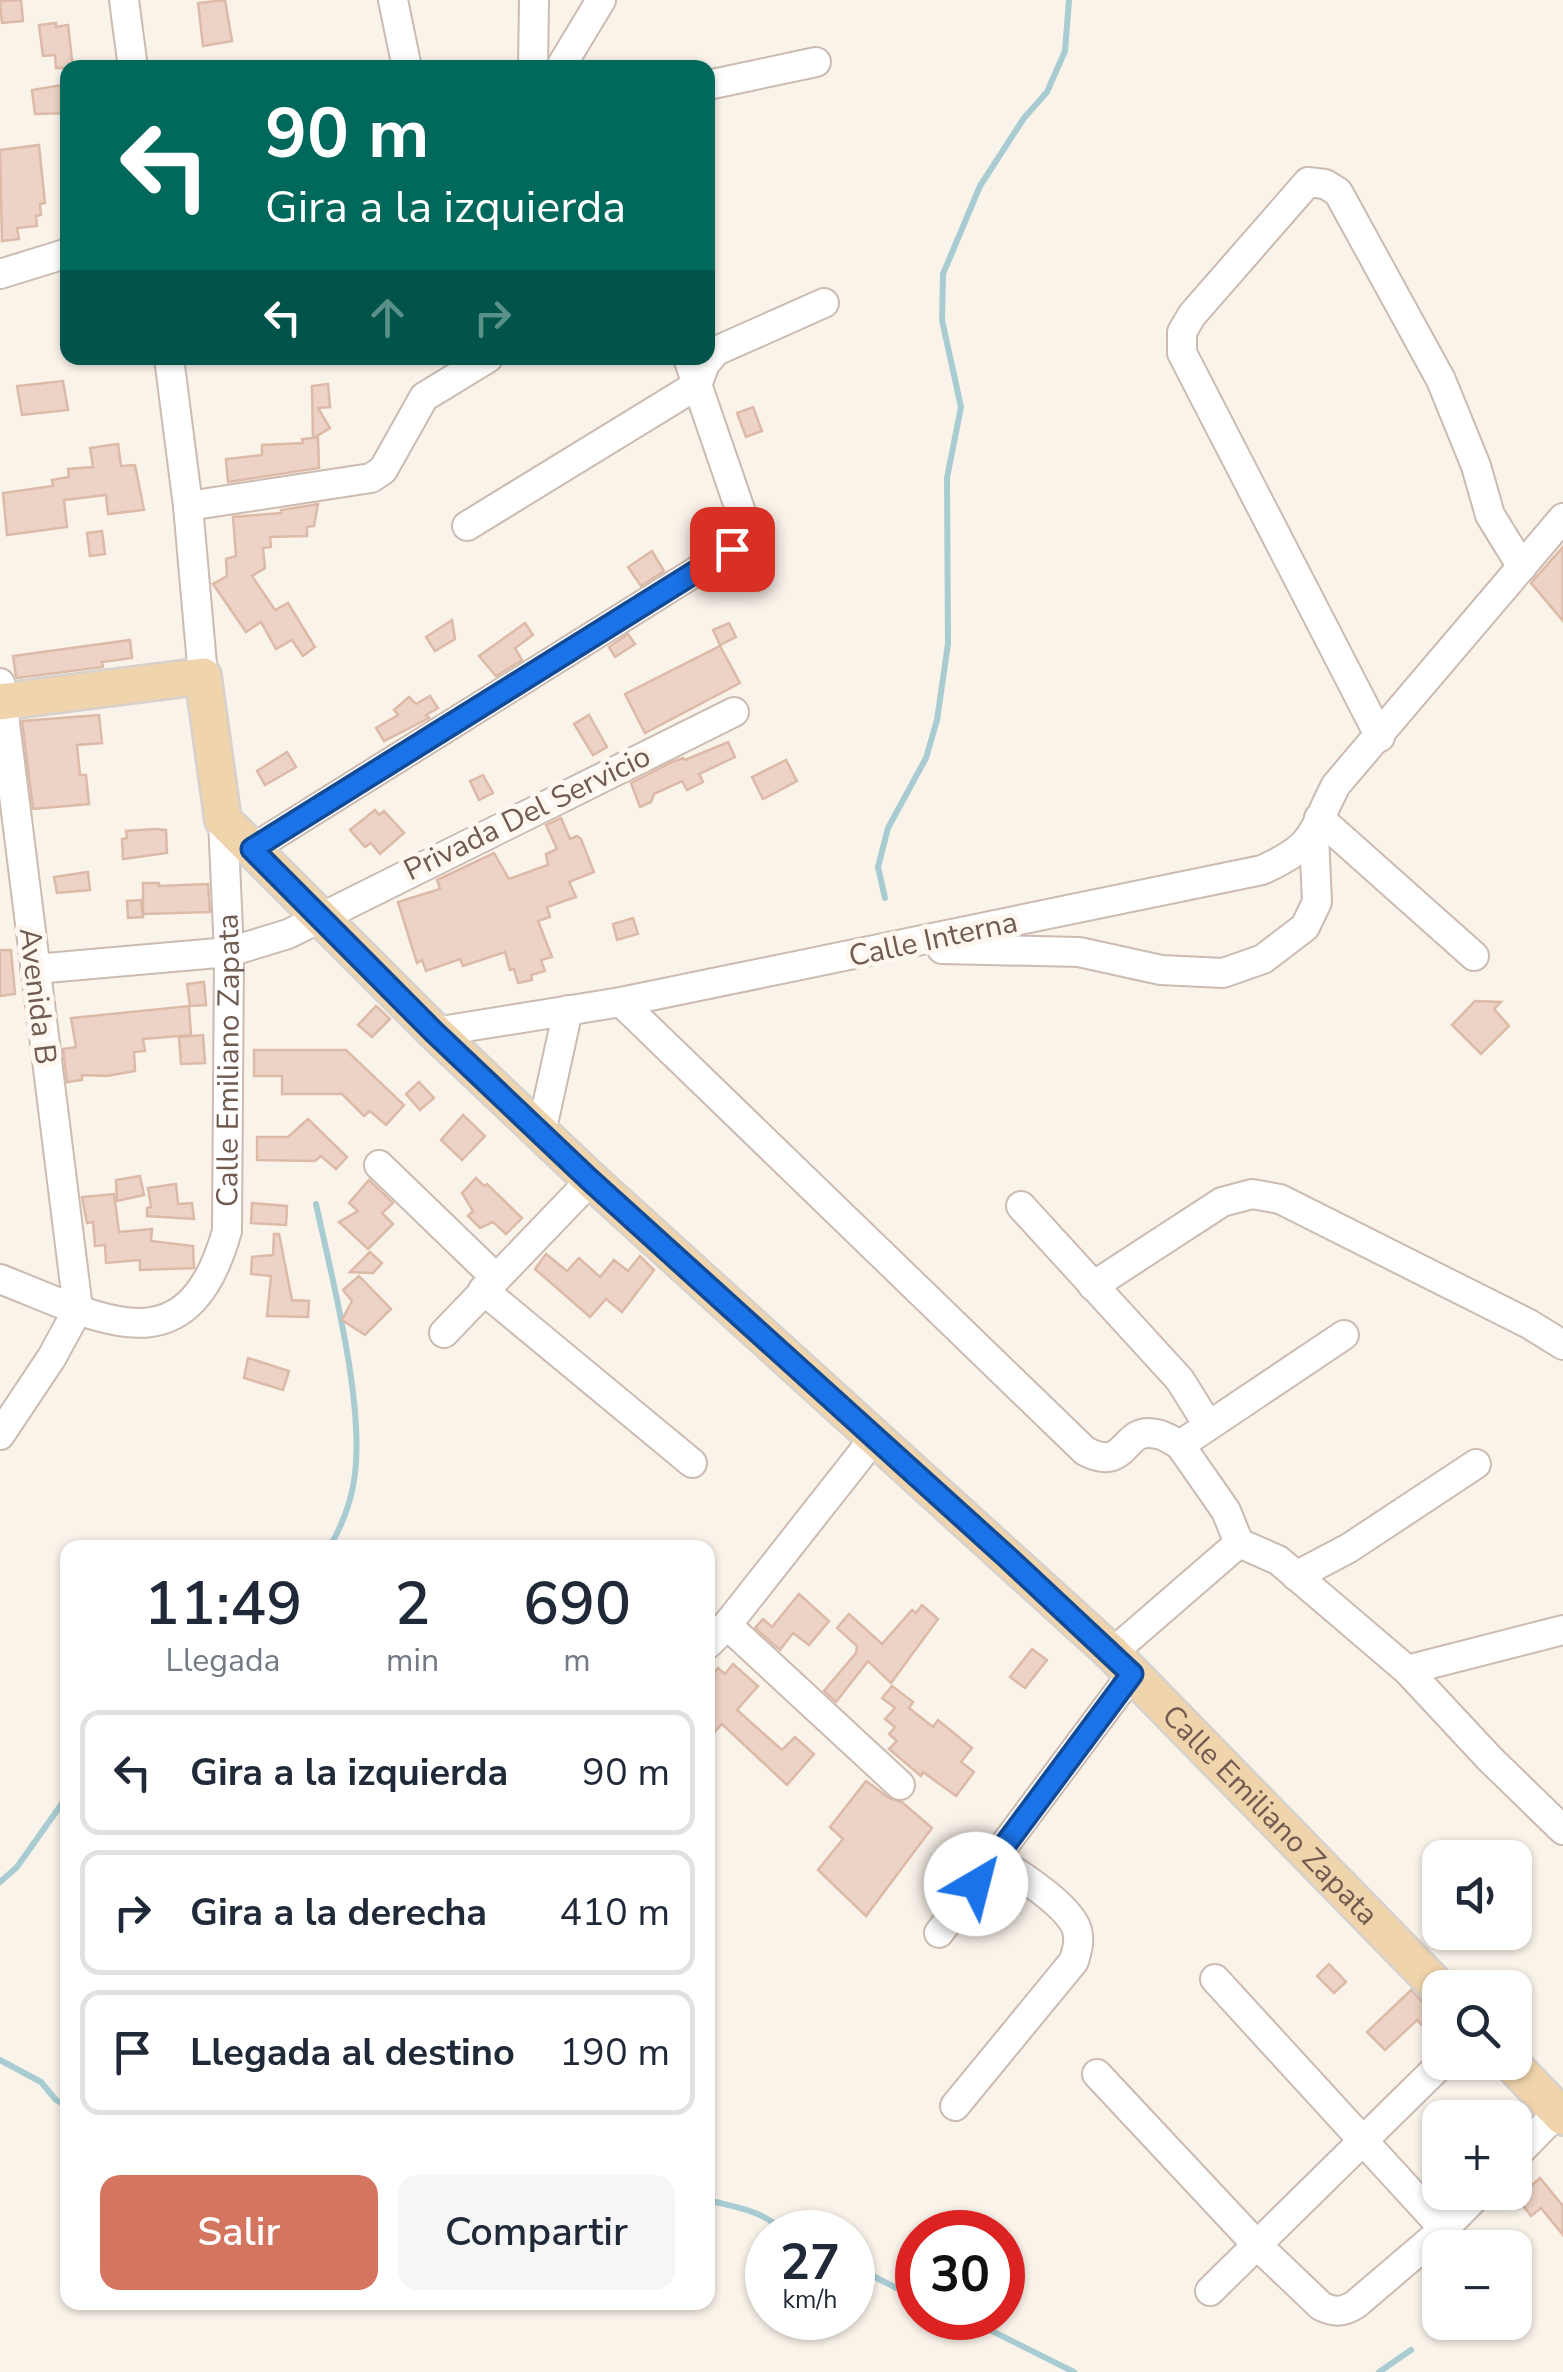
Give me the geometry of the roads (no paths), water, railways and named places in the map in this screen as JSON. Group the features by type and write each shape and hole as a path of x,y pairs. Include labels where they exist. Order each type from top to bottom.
{"main road":[{"path":"1,696 203,676"},
{"name":"Calle Emiliano Zapata","path":"203,676 222,820 434,1032 590,1180 876,1436 1122,1664 1422,1970"},
{"path":"1527,2080 1561,2115"}],"street":[{"path":"124,0 132,60"},
{"path":"393,0 405,60"},
{"path":"534,0 534,60"},
{"path":"565,60 601,0"},
{"path":"715,84 816,62"},
{"path":"1380,737 1182,353 1182,332 1192,315 1308,182 1325,184 1338,192 1441,380 1476,466 1490,515 1522,567"},
{"path":"0,274 60,255"},
{"path":"715,352 824,303"},
{"name":"Calle Emiliano Zapata","path":"171,365 203,676"},
{"path":"188,506 372,478 383,470 424,397 477,365"},
{"path":"252,849 732,549 743,535 744,521 691,365"},
{"path":"466,526 698,385 705,365"},
{"path":"895,948 1080,952 1161,970 1224,974 1262,959 1305,927 1317,902 1309,836 1336,785 1563,518"},
{"name":"Avenida B","path":"1,696 78,1309"},
{"name":"Privada Del Servicio","path":"35,969 230,952 288,934 734,712"},
{"name":"Calle Emiliano Zapata","path":"78,1309 121,1323 157,1324 180,1314 218,1266 228,1231 230,952 222,820"},
{"path":"1309,836 1474,956"},
{"name":"Calle Interna","path":"434,1032 620,1002 1262,870 1309,836"},
{"path":"620,1002 1084,1451 1108,1459 1120,1454 1133,1437 1155,1433 1180,1445 1226,1511 1239,1543 1278,1560 1407,1670 1563,1830"},
{"path":"541,1132 568,1010"},
{"path":"379,1164 489,1284 692,1463"},
{"path":"444,1333 590,1180"},
{"path":"1093,1286 1222,1202 1252,1194 1280,1199 1529,1324 1563,1345"},
{"path":"1021,1206 1180,1380 1208,1425"},
{"path":"0,1279 78,1309 52,1357 0,1435"},
{"path":"1180,1445 1344,1335"},
{"path":"876,1436 717,1634 900,1785"},
{"path":"1296,1576 1349,1548 1476,1464"},
{"path":"939,1933 994,1859 1122,1664 1239,1543"},
{"path":"1407,1670 1563,1630"},
{"path":"955,2106 1074,1961 1079,1944 1070,1916 994,1859"},
{"path":"1216,1978 1444,2229"},
{"path":"1098,2074 1257,2245 1321,2306 1338,2312 1356,2304 1462,2210"},
{"path":"1210,2291 1425,2080"},
{"path":"1532,2141 1561,2115"}],"waterway":[{"path":"885,898 878,867 888,828 926,758 937,720 948,644 947,478 961,407 942,320 943,274 980,186 1024,118 1047,92 1065,51 1069,0"},
{"path":"316,1204 345,1339 357,1444 352,1493 333,1540"},
{"path":"0,1882 17,1867 60,1806"},
{"path":"0,2060 41,2082 60,2102"},
{"path":"715,2202 746,2210"},
{"path":"875,2277 895,2287"},
{"path":"1010,2340 1074,2372"},
{"path":"1379,2372 1411,2350"}]}
